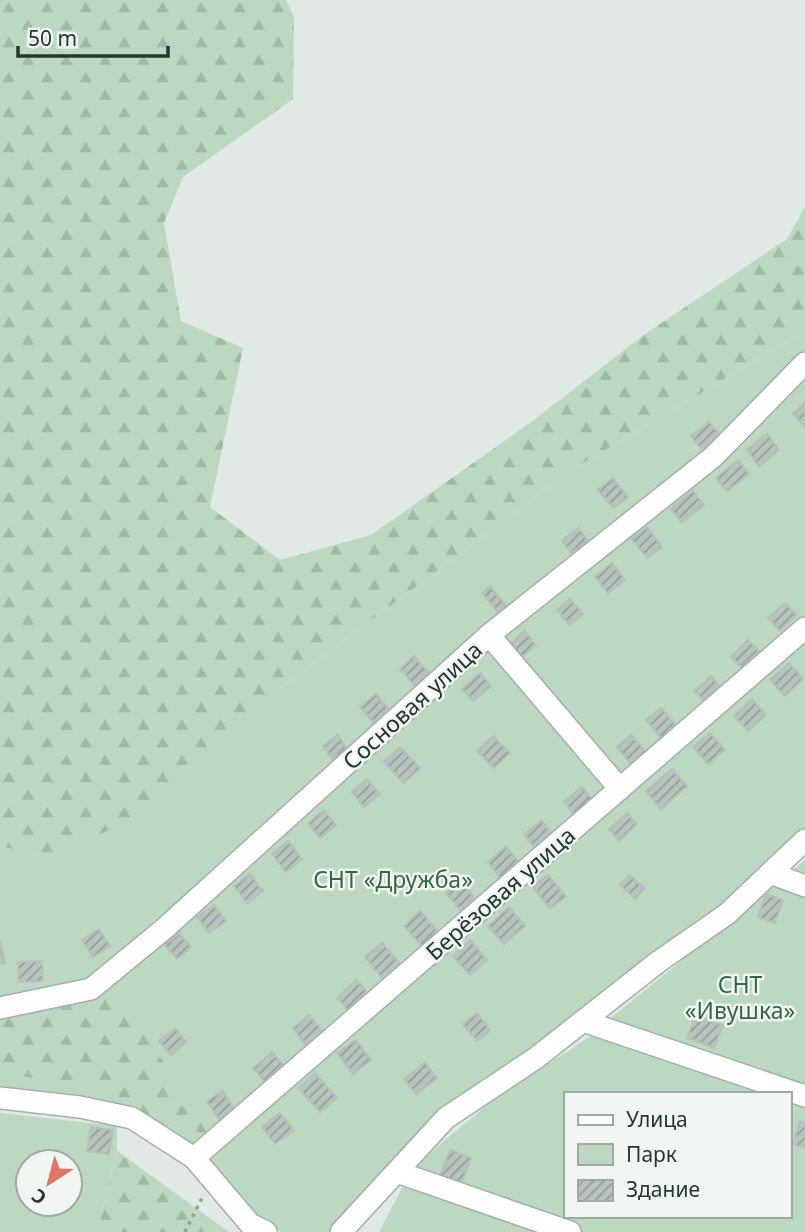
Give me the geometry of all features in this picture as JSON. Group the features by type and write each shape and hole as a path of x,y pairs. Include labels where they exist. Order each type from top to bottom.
{"lane":[{"name":"Сосновая улица","path":"0,1008 91,989 164,929 489,635 713,457 805,363"},
{"name":"Берёзовая улица","path":"194,1158 805,628"},
{"path":"489,635 620,789"},
{"path":"341,1232 446,1118 536,1058 658,962 727,914 805,840"},
{"path":"770,873 805,886"},
{"path":"583,1021 805,1096"},
{"path":"0,1098 80,1107 132,1118 194,1158 250,1224 266,1232"},
{"path":"397,1172 570,1232"}],"path":[{"path":"185,1232 201,1202 209,1176"}],"green space":[{"path":"0,0 286,0 294,17 293,99 183,177 164,223 181,321 243,348 210,507 280,560 371,535 530,423 645,334 787,239 805,207 805,331 573,469 283,686 146,814 47,857 0,846"},
{"name":"СНТ «Дружба»","path":"805,331 805,829 799,836 721,909 533,1051 332,1232 281,1232 254,1218 133,1113 0,1092 0,846 47,857 283,686 573,469"},
{"name":"СНТ «Ивушка»","path":"805,860 805,1088 607,1021 803,862"},
{"path":"108,991 154,1047 206,1131 191,1143 100,1090 43,1078 0,1075 0,1012"},
{"path":"594,1034 762,1092 564,1092 564,1218 791,1218 791,1102 805,1106 805,1232 379,1232 413,1167 493,1100"},
{"path":"0,1113 117,1126 117,1151 97,1232 0,1232"},
{"path":"117,1151 229,1232 97,1232"}],"building":[{"path":"805,402 805,425 804,426 793,414"},
{"path":"709,422 720,435 702,450 691,436"},
{"path":"767,434 779,450 759,466 747,450"},
{"path":"738,460 749,474 727,491 716,478"},
{"path":"613,478 628,497 613,508 598,490"},
{"path":"693,491 704,505 682,522 671,509"},
{"path":"647,527 662,547 647,558 632,539"},
{"path":"579,528 588,541 571,553 562,540"},
{"path":"612,563 625,580 608,593 595,577"},
{"path":"490,586 509,609 501,616 482,593"},
{"path":"570,599 583,614 570,625 557,610"},
{"path":"785,603 797,615 780,631 768,618"},
{"path":"525,631 536,645 520,658 509,645"},
{"path":"748,640 759,651 742,668 731,657"},
{"path":"414,656 429,673 415,686 400,669"},
{"path":"789,663 803,679 785,696 770,680"},
{"path":"480,673 491,686 473,701 462,689"},
{"path":"711,676 720,687 704,701 694,691"},
{"path":"376,694 388,708 373,722 360,707"},
{"path":"752,699 766,715 748,731 734,716"},
{"path":"661,708 677,726 662,739 646,720"},
{"path":"710,733 725,750 708,764 693,747"},
{"path":"338,735 347,749 332,759 323,746"},
{"path":"631,735 646,752 631,764 617,747"},
{"path":"493,736 510,753 494,768 477,751"},
{"path":"400,747 420,768 404,783 384,762"},
{"path":"672,769 687,786 661,809 646,791"},
{"path":"367,779 380,794 364,807 352,792"},
{"path":"582,787 592,799 574,815 564,802"},
{"path":"324,810 336,825 320,838 308,823"},
{"path":"627,813 637,824 619,841 609,829"},
{"path":"541,820 552,833 535,848 524,835"},
{"path":"288,841 302,859 286,872 272,854"},
{"path":"506,847 520,863 501,879 488,862"},
{"path":"250,874 263,891 247,903 234,886"},
{"path":"548,875 566,896 550,909 533,887"},
{"path":"629,875 645,888 635,899 620,885"},
{"path":"461,881 474,897 460,910 446,893"},
{"path":"766,894 783,900 775,923 758,917"},
{"path":"214,905 226,921 209,933 197,917"},
{"path":"509,907 525,926 504,944 488,926"},
{"path":"420,911 438,932 422,946 404,926"},
{"path":"99,929 110,946 93,957 82,940"},
{"path":"179,933 191,947 177,959 165,945"},
{"path":"470,940 487,960 470,975 453,956"},
{"path":"0,941 5,964 0,964"},
{"path":"382,943 399,963 381,977 365,957"},
{"path":"42,961 43,981 19,982 18,962"},
{"path":"356,980 367,992 348,1010 337,998"},
{"path":"477,1013 490,1030 477,1041 463,1024"},
{"path":"309,1015 325,1034 308,1048 293,1028"},
{"path":"696,1015 723,1025 714,1048 687,1038"},
{"path":"175,1028 186,1042 171,1055 159,1041"},
{"path":"356,1040 371,1060 353,1074 337,1053"},
{"path":"272,1052 284,1066 265,1082 253,1068"},
{"path":"425,1063 437,1078 416,1094 404,1079"},
{"path":"315,1073 337,1098 320,1112 298,1088"},
{"path":"223,1091 234,1109 219,1119 207,1101"},
{"path":"280,1113 294,1131 275,1144 262,1127"},
{"path":"800,1121 805,1123 805,1148 793,1144"},
{"path":"91,1127 113,1130 109,1154 87,1151"},
{"path":"450,1150 471,1158 461,1184 440,1176"}]}
